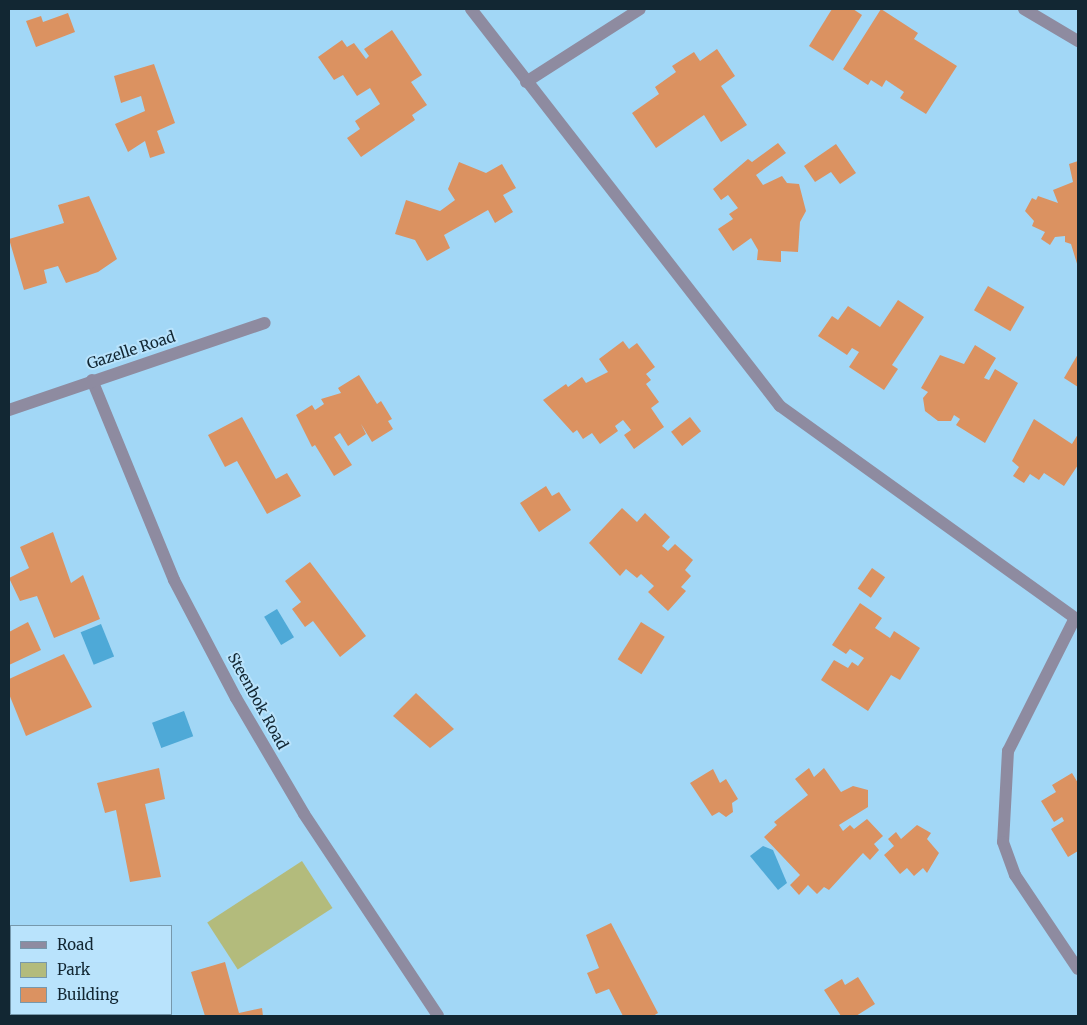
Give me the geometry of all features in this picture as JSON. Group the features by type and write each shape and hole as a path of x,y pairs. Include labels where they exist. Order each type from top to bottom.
{"street":[{"path":"471,9 780,406 1077,619 1008,751 1003,842 1015,875 1078,969"},
{"path":"526,82 640,9"},
{"path":"1024,9 1078,40"},
{"name":"Gazelle Road","path":"9,410 92,380 265,323"},
{"name":"Steenbok Road","path":"92,380 174,580 236,698 304,814 438,1016"}],"green space":[{"path":"302,861 332,908 238,970 207,923"}],"water":[{"path":"277,609 294,637 281,645 264,617"},
{"path":"101,624 114,656 94,665 81,632"},
{"path":"184,711 193,736 161,748 152,723"},
{"path":"763,846 773,850 787,883 778,890 750,856"}],"building":[{"path":"832,9 853,9 862,15 833,61 809,46"},
{"path":"881,9 918,33 914,39 957,66 926,114 900,98 904,92 886,80 882,87 871,80 868,85 843,69"},
{"path":"68,13 75,32 36,47 26,21 41,16 43,22"},
{"path":"392,30 422,75 411,82 427,105 412,115 415,120 361,157 347,138 360,129 355,121 380,104 370,88 357,96 343,75 334,80 318,57 342,40 347,47 354,43 366,59 369,56 364,49"},
{"path":"717,49 735,76 721,86 747,125 721,142 704,115 656,148 632,113 659,94 655,87 676,72 672,66 694,52 700,61"},
{"path":"154,64 175,123 157,131 165,153 150,158 145,141 128,152 115,124 145,111 141,96 121,103 114,76"},
{"path":"778,143 786,153 756,175 763,185 782,176 787,183 799,184 806,211 800,222 798,252 781,251 781,262 757,260 758,250 751,238 733,251 718,229 733,219 729,214 738,208 728,195 721,200 713,189 748,159 752,162"},
{"path":"836,144 856,173 840,184 831,172 815,182 804,166"},
{"path":"1078,161 1078,267 1071,244 1065,242 1065,236 1055,237 1050,245 1041,239 1045,232 1032,226 1034,221 1025,211 1032,198 1036,200 1038,196 1058,203 1053,190 1073,182 1069,164"},
{"path":"459,162 486,173 502,164 516,188 503,195 513,212 495,223 488,210 444,235 450,248 427,261 415,240 395,234 406,200 440,211 455,200 448,189"},
{"path":"89,196 117,259 98,272 66,283 58,266 44,270 47,283 24,290 9,239 64,223 58,205"},
{"path":"988,286 1024,307 1010,331 974,310"},
{"path":"898,300 924,317 892,365 898,369 884,390 849,367 859,352 852,348 847,355 818,336 832,316 838,320 848,306 880,327"},
{"path":"623,341 629,349 637,343 655,367 646,374 651,380 646,384 659,402 651,408 664,427 634,449 624,435 631,430 623,420 615,426 618,431 600,444 592,433 583,439 577,430 573,433 543,400 566,384 568,387 582,377 586,383 608,372 599,359"},
{"path":"975,345 996,358 984,378 989,380 995,369 1018,383 985,443 956,425 960,419 954,415 951,421 938,421 925,411 923,398 928,392 921,388 940,355 964,364"},
{"path":"1078,354 1078,387 1064,378"},
{"path":"359,375 377,404 381,401 392,419 388,421 393,429 372,442 361,424 366,434 348,446 340,433 334,437 352,465 334,476 315,445 312,447 296,415 312,405 315,410 324,404 321,399 341,393 338,388"},
{"path":"242,417 276,479 287,473 301,496 267,514 237,461 225,467 208,435"},
{"path":"690,417 701,431 682,446 671,432"},
{"path":"1034,419 1072,444 1078,434 1078,465 1064,486 1044,473 1039,480 1030,474 1024,483 1013,476 1019,467 1012,461"},
{"path":"546,486 552,496 559,492 571,510 539,532 520,503"},
{"path":"622,508 637,522 645,513 670,537 662,546 668,551 675,544 693,560 685,570 691,576 681,587 686,591 668,611 648,592 654,586 641,574 637,578 626,569 620,576 589,543"},
{"path":"53,532 71,583 83,575 100,619 54,638 37,596 20,601 9,578 29,568 20,547"},
{"path":"310,562 366,636 340,657 313,621 305,627 292,609 301,602 285,581"},
{"path":"872,568 885,577 871,598 858,588"},
{"path":"860,603 882,618 875,628 890,638 894,631 920,648 900,680 891,675 868,711 821,680 834,660 848,668 852,662 858,666 864,658 850,649 846,654 832,645"},
{"path":"28,622 41,650 9,665 9,632"},
{"path":"641,622 665,637 641,674 618,659"},
{"path":"64,654 92,707 26,736 9,694 9,679"},
{"path":"416,693 454,729 430,748 393,716"},
{"path":"159,768 165,799 145,804 161,877 130,882 116,810 105,813 97,783"},
{"path":"809,768 814,777 824,768 841,792 853,786 868,790 868,807 839,825 843,831 850,825 854,829 867,819 883,836 874,844 879,850 870,860 863,853 829,890 824,887 817,894 808,885 799,895 790,885 800,875 764,837 777,825 774,822 808,795 795,779"},
{"path":"713,769 720,783 726,779 738,799 732,803 733,812 726,817 719,812 712,816 690,783"},
{"path":"1072,773 1078,783 1078,851 1068,857 1051,829 1064,821 1062,817 1054,822 1041,801 1056,792 1052,785"},
{"path":"917,825 931,833 927,839 939,853 927,873 923,868 914,876 907,868 900,874 884,855 894,846 888,839 896,832 901,839"},
{"path":"611,923 658,1013 653,1016 623,1016 609,989 596,994 587,973 599,968 586,935"},
{"path":"225,962 239,1013 262,1008 263,1016 205,1016 191,972"},
{"path":"858,977 875,1004 856,1016 841,1016 824,990 842,979 845,985"}]}
